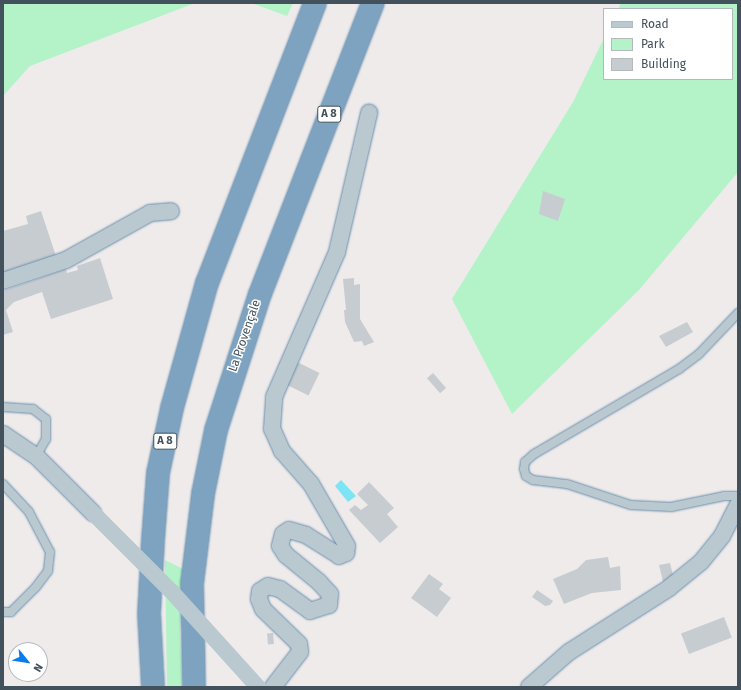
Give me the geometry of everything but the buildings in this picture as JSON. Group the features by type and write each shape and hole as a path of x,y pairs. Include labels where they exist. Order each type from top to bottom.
{"highway":[{"name":"A 8","path":"153,687 149,614 158,473 191,334 235,205 315,3"},
{"name":"La Provençale","path":"194,687 192,584 203,494 216,430 234,369 286,226 373,3"}],"street":[{"path":"273,687 300,652 299,644 264,609 259,599 260,591 268,586 280,589 310,611 329,605 330,594 319,582 286,555 280,546 283,534 289,530 306,535 339,556 346,553 347,546 311,484 282,452 272,429 274,397 337,252 369,113"},
{"path":"3,281 66,260 150,213 170,211"},
{"path":"3,434 36,456 173,593 258,687"},
{"path":"528,687 569,652 669,588 701,562 722,536 738,505"}],"lane":[{"path":"738,313 699,354 679,369 534,454 525,462 524,469 526,476 533,480 567,484 632,505 672,507 724,496 738,496"},
{"path":"3,407 33,408 46,419 46,439 36,456"},
{"path":"3,484 29,512 50,552 48,570 35,588 11,612 3,612"}],"green space":[{"path":"3,3 195,3 30,66 3,96"},
{"path":"251,3 293,3 287,16"},
{"path":"621,3 738,3 738,172 639,290 512,414 452,299 573,102 603,40 603,80 733,80 733,8 618,8"},
{"path":"165,560 183,569 180,629 182,687 167,687"}],"water":[{"path":"341,480 356,496 348,502 335,486"}]}
